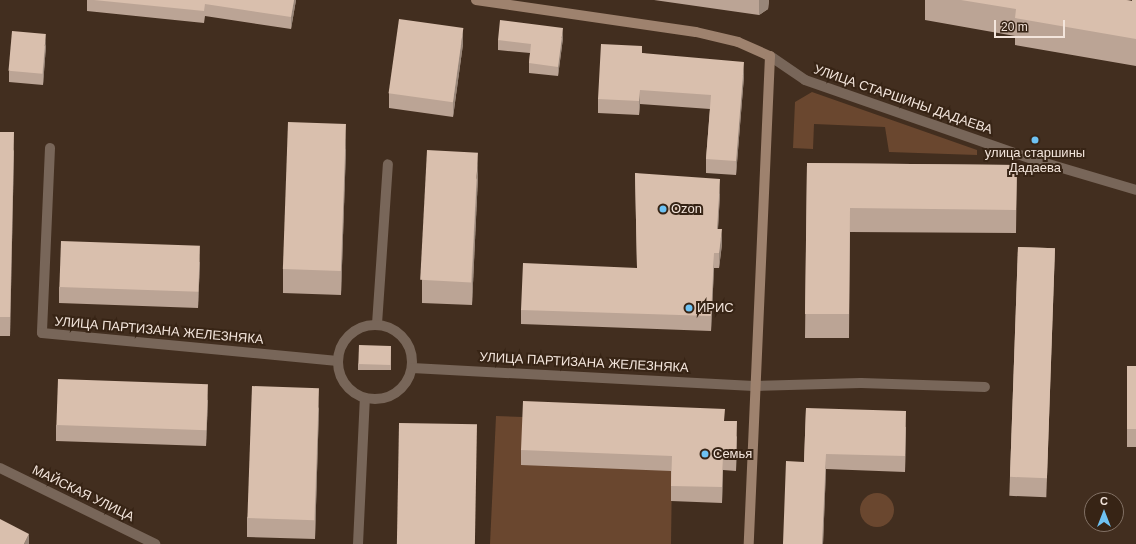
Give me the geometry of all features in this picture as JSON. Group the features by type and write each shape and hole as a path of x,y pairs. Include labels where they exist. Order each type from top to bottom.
{"street":[{"name":"УЛИЦА СТАРШИНЫ ДАДАЕВА","path":"476,0 696,32 738,42 770,56 805,80 1035,160 1136,190"},
{"path":"749,544 754,386 770,56"},
{"name":"УЛИЦА ПАРТИЗАНА ЖЕЛЕЗНЯКА","path":"50,148 42,333 338,361"},
{"path":"377,324 388,164"},
{"path":"377,324 397,331 406,340 411,348 412,368 402,388 392,396 365,398 349,388 341,375 338,361 340,350 352,332 377,324"},
{"name":"УЛИЦА ПАРТИЗАНА ЖЕЛЕЗНЯКА","path":"412,368 754,386 861,383 985,387"},
{"path":"358,544 365,398"},
{"name":"МАЙСКАЯ УЛИЦА","path":"0,468 154,544"}],"shaded area":[{"path":"812,92 977,150 977,155 889,152 885,127 814,124 813,149 793,148 795,102"},
{"path":"496,416 523,417 672,471 671,544 490,544"},
{"path":"874,493 880,493 884,494 891,500 894,510 893,517 887,524 880,527 874,527 870,526 863,520 860,513 860,507 861,503 867,496"}],"building":[{"path":"94,0 294,0 291,17 205,4 204,11"},
{"path":"961,0 1136,0 1136,39 1015,18 1016,9"},
{"path":"399,19 463,28 453,102 389,93"},
{"path":"500,20 563,28 558,67 529,63 531,44 498,40"},
{"path":"12,31 46,34 42,74 9,71"},
{"path":"601,44 642,46 642,53 744,62 736,161 706,159 711,95 640,90 639,101 598,99"},
{"path":"288,122 346,124 341,271 283,269"},
{"path":"0,132 14,132 10,317 0,317"},
{"path":"427,150 478,153 471,282 420,280"},
{"path":"807,163 1017,165 1016,210 850,208 849,314 805,314"},
{"path":"635,173 720,179 717,229 722,229 719,253 714,253 711,316 521,310 523,263 637,268"},
{"path":"61,241 200,246 198,292 59,287"},
{"path":"1018,247 1055,248 1047,478 1010,477"},
{"path":"359,345 391,346 390,365 358,364"},
{"path":"1127,366 1136,366 1136,429 1127,429"},
{"path":"58,379 208,384 206,430 56,425"},
{"path":"252,386 319,388 314,520 247,518"},
{"path":"523,401 725,409 724,421 737,421 736,456 723,455 722,487 671,486 672,456 521,450"},
{"path":"806,408 906,411 905,456 826,454 822,544 783,544 786,461 804,462"},
{"path":"399,423 477,424 475,544 397,544"},
{"path":"0,519 29,534 24,544 0,544"}],"place":[{"name":"улица старшины Дадаева","path":"1035,140"},
{"name":"Ozon","path":"663,209"},
{"name":"ИРИС","path":"689,308"},
{"name":"Семья","path":"705,454"}]}
